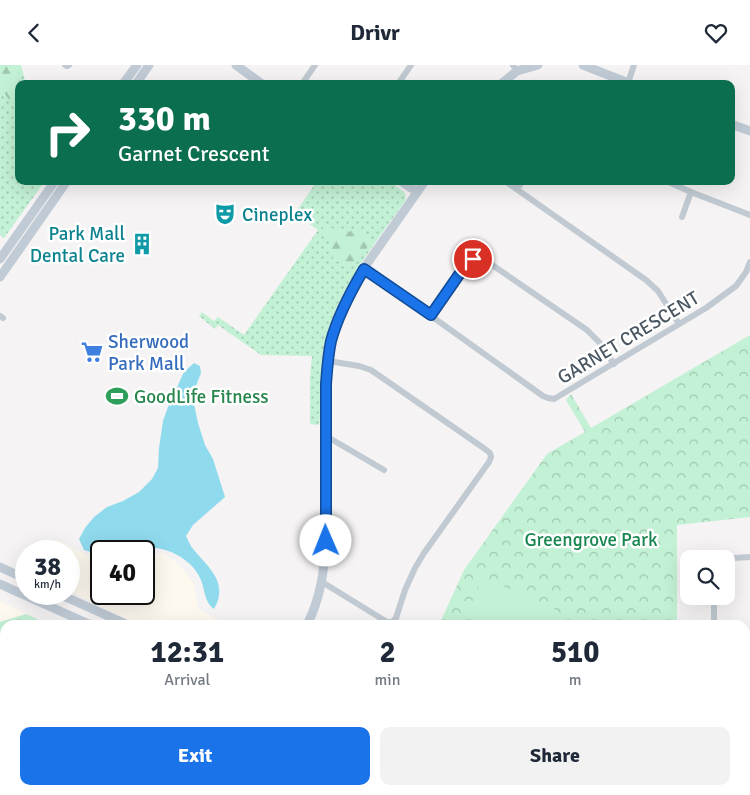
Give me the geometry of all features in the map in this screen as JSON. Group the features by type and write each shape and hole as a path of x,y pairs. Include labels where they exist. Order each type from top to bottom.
{"street":[{"path":"127,80 136,65"},
{"path":"139,80 149,65"},
{"path":"236,65 257,80"},
{"path":"305,80 315,65"},
{"path":"401,80 411,65"},
{"path":"505,80 515,68 538,65"},
{"path":"583,65 621,80"},
{"path":"630,80 634,65"},
{"path":"735,125 750,131"},
{"path":"0,259 52,185"},
{"path":"0,277 64,185"},
{"path":"407,185 417,192"},
{"path":"310,620 322,582 326,541 326,384 331,341 352,288 422,185"},
{"path":"510,185 646,280 658,291 679,324"},
{"path":"516,189 520,185"},
{"path":"676,185 750,215"},
{"path":"682,217 691,192"},
{"path":"431,315 465,266 473,259 485,260 586,330 599,341 614,364"},
{"name":"GARNET CRESCENT","path":"364,269 548,398 554,399 706,308 736,286 746,272 750,262"},
{"path":"328,361 359,365 371,370 490,453 489,462 415,568 394,620"},
{"path":"326,436 384,470"},
{"path":"326,541 344,541"},
{"path":"735,558 750,557"},
{"path":"0,567 15,574"},
{"path":"322,582 384,620"},
{"path":"0,584 81,620"},
{"path":"80,604 117,620"},
{"path":"714,605 714,620"}],"shaded area":[{"path":"80,551 90,556 90,601 80,596"},
{"path":"163,553 179,564 194,584 198,609 219,620 129,620 98,605 155,605 155,554"},
{"path":"0,601 26,614 6,620 0,620"}],"green space":[{"path":"0,65 21,65 25,80 15,80 15,185 42,185 4,238 0,235"},
{"path":"0,65 16,65 20,80 15,80 15,106 0,86"},
{"path":"314,185 394,185 404,192 406,196 405,201 355,272 335,311 323,352 319,425 310,424 312,356 261,355 218,325 215,329 199,316 202,312 214,321 218,317 244,335 318,230 292,211 296,212"},
{"path":"325,224 334,229 349,232 354,229 372,241 352,266 346,265 338,262 332,256 330,240 322,226"},
{"name":"Greengrove Park","path":"750,335 750,517 677,525 677,620 441,620 464,570 547,454 585,432 566,400 571,394 591,428"},
{"path":"483,577 559,611 555,620 483,620 467,613"},
{"path":"26,614 39,620 6,620"}],"water":[{"path":"194,363 200,366 201,373 193,399 205,445 213,459 225,497 193,525 186,536 190,545 215,576 219,591 214,609 208,603 202,582 193,567 176,554 155,548 155,540 90,540 90,552 84,550 79,539 94,517 107,507 139,492 152,479 158,468 163,421 184,372"}],"place":[{"name":"Cineplex","path":"225,214"},
{"name":"Park Mall Dental Care","path":"142,244"},
{"name":"Sherwood Park Mall","path":"92,352"},
{"name":"GoodLife Fitness","path":"117,396"}],"route":[{"path":"326,541 326,384 328,361 331,341 352,288 364,269 431,315 465,266 473,259"}]}
